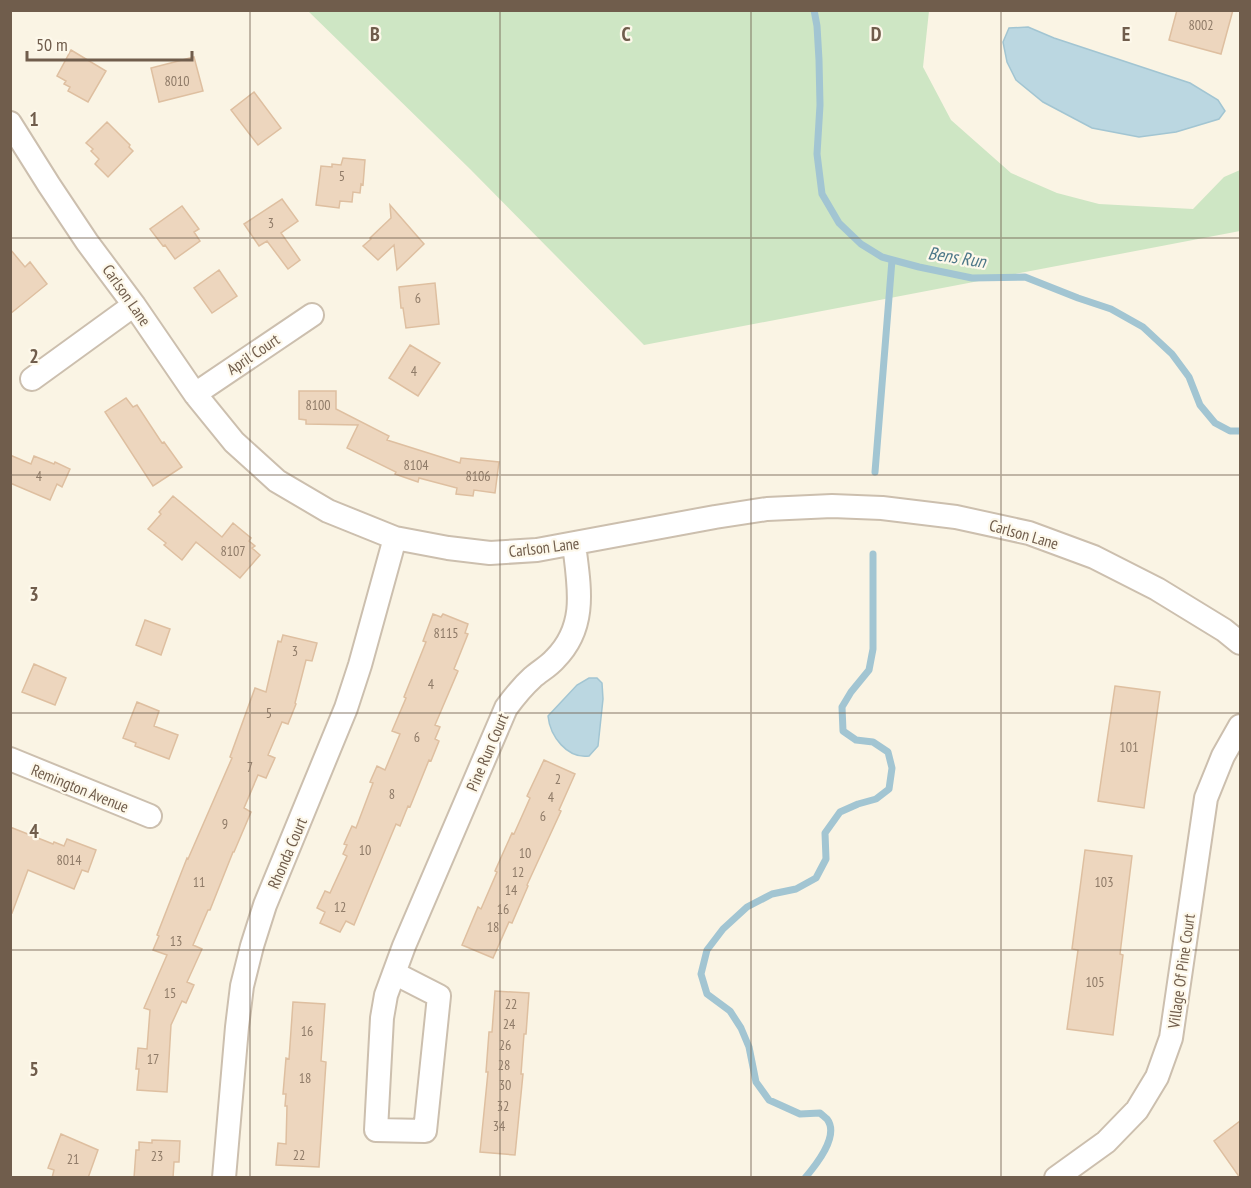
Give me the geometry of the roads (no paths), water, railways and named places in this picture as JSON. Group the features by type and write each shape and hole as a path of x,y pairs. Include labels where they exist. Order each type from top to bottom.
{"street":[{"name":"Carlson Lane","path":"10,123 87,242 134,305 195,394 234,442 278,480 328,511 394,538 490,553 537,550 767,509 832,506 882,508 956,517 1029,533 1094,557 1157,589 1224,630 1240,643"},
{"path":"32,379 134,305"},
{"name":"April Court","path":"195,394 312,315"},
{"name":"Rhonda Court","path":"224,1178 238,1017 242,986 252,946 265,904 346,708 394,538"},
{"name":"Pine Run Court","path":"394,973 439,996 425,1131 376,1130 382,1018 386,995 394,973 404,946 506,708 531,678 555,659 566,646 574,630 579,613 580,594 574,544"},
{"name":"Village Of Pine Court","path":"1056,1178 1114,1134 1137,1110 1157,1077 1171,1038 1206,798 1223,756 1240,726"},
{"name":"Remington Avenue","path":"10,759 150,816"}],"water":[{"path":"1028,27 1054,38 1190,83 1218,100 1225,111 1219,119 1176,132 1139,137 1092,128 1043,102 1016,80 1007,62 1003,42 1009,28"},
{"path":"589,678 597,678 602,683 603,699 598,746 589,756 581,756 561,745 552,731 548,716 577,685"}],"waterway":[{"name":"Bens Run","path":"814,10 817,26 820,105 817,154 822,194 839,223 861,244 882,257 972,278 1025,277 1111,309 1143,327 1172,354 1189,377 1200,405 1215,423 1230,431 1240,431"},
{"path":"875,472 892,260"},
{"path":"805,1178 829,1142 831,1134 827,1119 820,1113 800,1114 769,1100 756,1082 749,1047 741,1028 730,1011 707,994 701,974 707,950 723,929 747,907 772,894 796,889 816,878 826,859 825,833 840,812 876,799 889,789 892,768 888,752 873,742 856,740 843,731 842,707 869,670 873,649 873,554"}]}
